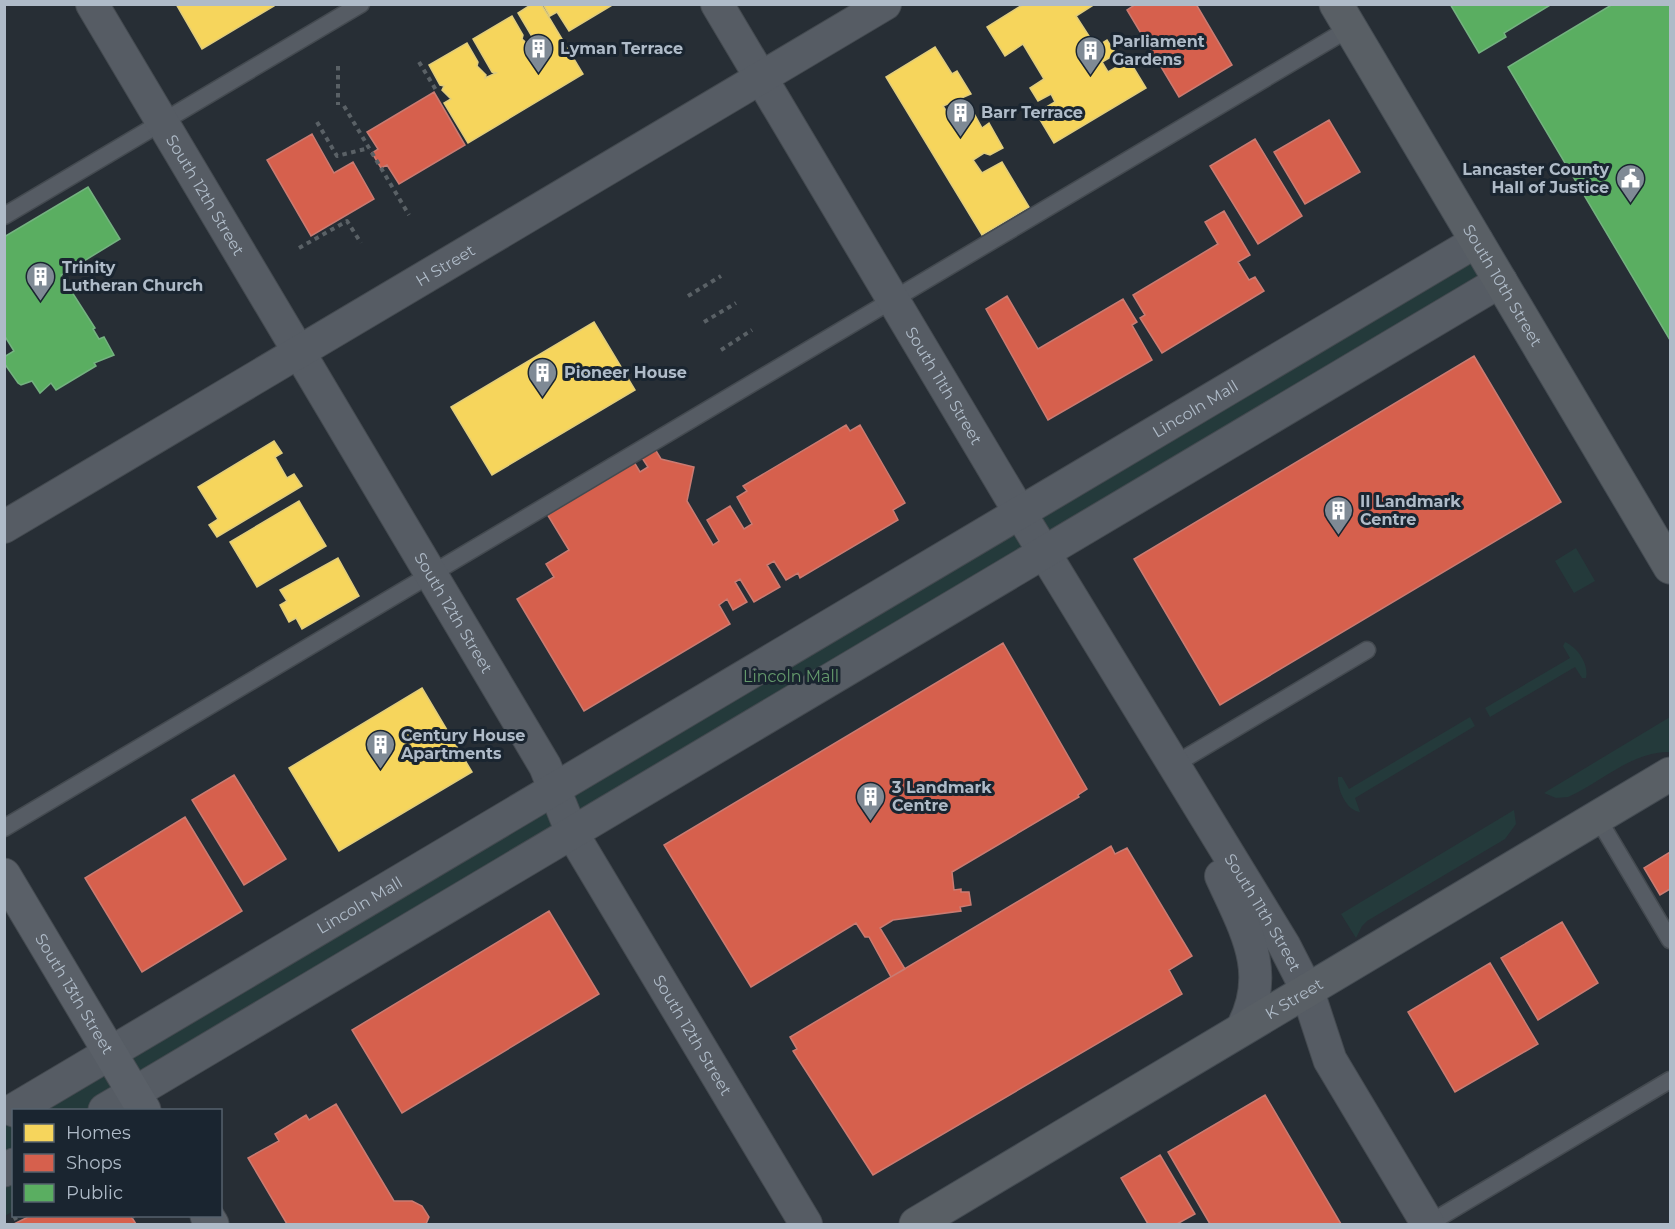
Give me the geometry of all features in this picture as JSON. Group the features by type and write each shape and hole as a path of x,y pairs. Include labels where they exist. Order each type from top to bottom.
{"main road":[{"name":"South 10th Street","path":"1343,16 1671,567"},
{"name":"K Street","path":"916,1224 1671,774"},
{"name":"South 13th Street","path":"4,876 139,1102"}],"street":[{"name":"South 12th Street","path":"92,4 557,790 572,833 806,1224"},
{"name":"South 11th Street","path":"717,4 1172,766 1284,945 1307,990 1330,1060 1428,1224"},
{"name":"H Street","path":"4,527 885,4"},
{"name":"Lincoln Mall","path":"17,1109 1477,241"},
{"path":"109,1109 139,1102 572,833 1500,281"},
{"name":"South 11th Street","path":"1172,766 1250,940 1257,972 1250,1014 1241,1030"}],"lane":[{"path":"4,216 361,4"},
{"path":"4,828 892,300 1343,16"},
{"path":"1172,766 1367,650"},
{"path":"1597,817 1671,940"},
{"path":"1428,1224 1671,1080"}],"path":[{"path":"419,62 436,90"},
{"path":"338,66 341,105 409,215"},
{"path":"317,122 337,156 369,147"},
{"path":"299,248 347,221 361,243"},
{"path":"688,296 721,276"},
{"path":"704,322 736,303"},
{"path":"721,350 752,330"},
{"path":"14,1217 18,1222"}],"green space":[{"name":"Lincoln Mall","path":"1477,241 1501,281 107,1109 16,1109"},
{"path":"1576,548 1595,581 1574,593 1555,561"},
{"path":"1565,642 1582,657 1586,667 1586,678 1582,678 1575,667 1490,717 1485,708 1570,658 1563,646"},
{"path":"1470,717 1475,726 1355,798 1360,812 1347,804 1341,794 1338,777 1342,777 1349,789"},
{"path":"1670,717 1670,752 1643,756 1568,797 1556,798 1544,793"},
{"path":"1514,810 1516,824 1505,839 1367,921 1356,938 1341,914"},
{"path":"12,1112 12,1166 4,1170 4,1116"},
{"path":"12,1178 12,1212 5,1216 5,1182"}],"building: Homes":[{"path":"176,4 273,4 274,6 202,49"},
{"name":"Lyman Terrace","path":"532,4 541,4 583,74 468,143 444,103 451,99 442,90 444,86 440,85 429,65 467,43 478,62 477,66 486,75 485,78 496,73 492,72 473,39 512,16 523,35 522,39 531,47 530,52 542,46 537,45 518,13"},
{"path":"543,4 614,4 569,31 557,12 550,16"},
{"name":"Parliament Gardens","path":"1024,4 1095,4 1076,16 1096,47 1107,40 1116,54 1102,62 1108,72 1129,60 1146,88 1054,143 1036,113 1055,102 1051,94 1038,101 1030,88 1044,79 1023,44 1005,56 987,27"},
{"name":"Barr Terrace","path":"935,47 952,74 957,71 971,94 943,106 948,114 954,115 970,106 982,128 989,123 1003,148 990,155 984,153 973,160 982,173 1002,162 1029,207 982,235 886,77"},
{"name":"Pioneer House","path":"594,322 635,390 492,475 451,407"},
{"path":"274,441 282,453 275,457 287,478 294,474 302,486 217,537 209,525 218,519 198,487"},
{"path":"299,501 326,546 257,587 230,542"},
{"path":"338,558 359,596 302,629 296,618 289,622 280,605 287,601 280,590"},
{"name":"Century House Apartments","path":"422,688 472,772 339,851 289,768"}],"building: Shops":[{"path":"1136,4 1196,4 1232,65 1179,97 1127,10"},
{"path":"434,92 465,145 399,184 387,165 381,168 372,153 378,149 367,132"},
{"path":"1329,120 1360,172 1305,204 1274,152"},
{"path":"312,134 334,173 353,162 374,199 311,236 267,160"},
{"path":"1255,139 1302,216 1258,244 1210,166"},
{"path":"1224,211 1250,255 1238,262 1249,280 1255,277 1264,291 1162,353 1140,318 1145,315 1133,295 1218,244 1205,222"},
{"path":"1007,296 1038,349 1123,299 1137,322 1132,325 1152,360 1048,420 986,309"},
{"name":"II Landmark Centre","path":"1474,356 1561,502 1220,705 1134,559"},
{"path":"846,425 850,431 860,425 905,503 893,510 898,520 800,578 798,573 786,580 774,561 767,565 780,587 754,602 740,579 735,582 747,602 733,610 727,599 719,605 730,624 584,711 517,599 554,577 546,564 569,550 547,514 634,462 640,472 648,467 642,458 655,449 661,459 694,467 687,501 713,545 719,541 707,520 730,506 744,529 752,524 737,497 747,491 743,486"},
{"name":"3 Landmark Centre","path":"1003,643 1087,789 1078,795 1079,797 952,872 954,890 961,889 961,892 969,892 971,905 960,907 961,911 893,920 880,928 905,969 891,977 869,937 865,937 856,923 751,987 664,845"},
{"path":"234,775 286,859 244,885 192,800"},
{"path":"185,817 242,911 142,972 85,878"},
{"path":"1111,846 1115,854 1127,848 1192,956 1169,970 1182,994 873,1175 793,1051 797,1049 790,1037"},
{"path":"1670,852 1670,889 1660,895 1644,868"},
{"path":"549,911 599,994 402,1113 352,1030"},
{"path":"1562,922 1598,983 1538,1020 1501,958"},
{"path":"1490,963 1538,1044 1455,1092 1408,1012"},
{"path":"1265,1095 1341,1224 1210,1224 1168,1152"},
{"path":"336,1104 394,1201 412,1201 422,1206 429,1217 426,1224 287,1224 248,1158 279,1141 275,1134 306,1115 309,1120"},
{"path":"1160,1155 1195,1214 1177,1224 1148,1224 1121,1178"},
{"path":"28,1217 132,1217 136,1224 14,1224"}],"building: Public":[{"path":"1450,4 1552,4 1504,33 1506,37 1479,53"},
{"name":"Lancaster County Hall of Justice","path":"1613,4 1670,4 1670,340 1508,67"},
{"name":"Trinity Lutheran Church","path":"88,187 120,239 61,275 95,328 93,329 99,339 104,337 114,355 94,363 96,366 56,390 51,383 40,393 32,381 21,385 18,383 4,363 4,357 14,351 4,335 4,237"}],"place":[{"name":"Lyman Terrace","path":"539,74"},
{"name":"Parliament Gardens","path":"1091,76"},
{"name":"Barr Terrace","path":"960,138"},
{"name":"Lancaster County Hall of Justice","path":"1630,204"},
{"name":"Trinity Lutheran Church","path":"41,302"},
{"name":"Pioneer House","path":"543,398"},
{"name":"II Landmark Centre","path":"1339,536"},
{"name":"Century House Apartments","path":"380,770"},
{"name":"3 Landmark Centre","path":"871,822"}]}
